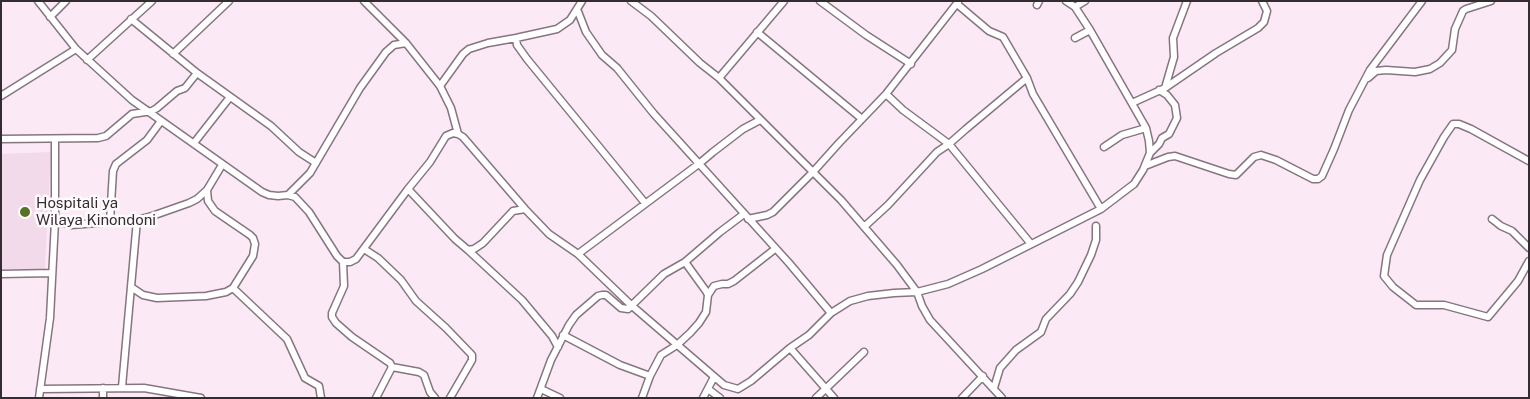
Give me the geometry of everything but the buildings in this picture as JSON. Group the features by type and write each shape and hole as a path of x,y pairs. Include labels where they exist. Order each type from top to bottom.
{"street":[{"path":"38,1 76,49 147,112 262,192 278,196 288,195 295,197 343,262 344,286 332,313 336,323 352,337 385,358 392,367 419,372 424,375 430,392 435,398"},
{"path":"50,18 66,1"},
{"path":"87,60 152,1"},
{"path":"173,54 229,1"},
{"path":"364,1 406,43 440,86 451,108 458,134 549,234 578,254 632,305 724,385 738,389 751,381 808,335 831,313 850,302 868,296 894,292 917,292 948,284 1101,209 1134,184 1145,166 1150,153 1162,138 1169,134 1177,118 1175,105 1162,89"},
{"path":"440,86 462,54 469,49 488,42 557,29 566,25 582,1"},
{"path":"631,1 651,16 700,63 719,78 814,172 896,265 917,292 930,320 1002,398"},
{"path":"719,78 784,1"},
{"path":"820,1 866,35 911,64"},
{"path":"1066,1 1075,7 1090,30 1146,128 1150,153"},
{"path":"1075,7 1085,1"},
{"path":"1162,89 1174,57 1173,38 1187,1"},
{"path":"1132,103 1162,89 1258,28 1264,22 1267,11 1262,1"},
{"path":"1145,166 1175,156 1228,174 1236,174 1254,157 1261,155 1276,160 1313,179 1318,179 1322,176 1349,110 1364,81 1379,57 1422,1"},
{"path":"1364,81 1376,71 1415,72 1430,69 1440,63 1452,50 1454,28 1463,11 1491,1"},
{"path":"537,398 544,376 563,335 576,315 598,296 606,295 624,309 628,309 664,274 685,262 720,232 746,216 767,215 773,212 814,172 886,94 958,2 989,32 1003,38 1027,78 1033,94 1101,209"},
{"path":"577,9 586,32 602,54 617,68 654,114 700,163 831,313"},
{"path":"131,19 197,74 271,126 299,152 316,163"},
{"path":"1076,38 1090,30"},
{"path":"757,32 862,119"},
{"path":"516,38 527,59 645,203"},
{"path":"288,195 310,173 360,88 386,52 394,45 406,43"},
{"path":"1,96 76,49"},
{"path":"1,140 55,140 106,136 127,117 152,111 177,91 185,88 197,74"},
{"path":"864,227 888,205 937,152 1027,78"},
{"path":"886,94 903,110 949,144 1031,244"},
{"path":"194,143 230,97"},
{"path":"578,254 744,129 760,120"},
{"path":"110,221 113,171 116,164 147,140 160,121"},
{"path":"1529,161 1471,129 1459,124 1453,124 1420,180 1387,255 1384,276 1393,287 1416,305 1444,305 1488,317 1518,281 1529,261"},
{"path":"1104,147 1122,135 1146,128"},
{"path":"343,262 350,262 356,259 408,188 430,162 446,136 453,133 458,134"},
{"path":"39,398 50,318 56,221 55,140"},
{"path":"56,221 70,225 137,220 152,216 197,199 207,190 222,164"},
{"path":"408,188 459,243 522,300 552,336 558,347"},
{"path":"131,287 143,295 157,298 206,296 226,292 234,288 253,256 254,238 215,211 208,201 207,190"},
{"path":"468,250 483,244 513,211 525,209"},
{"path":"1492,219 1512,231 1529,248"},
{"path":"122,387 137,220"},
{"path":"994,388 1000,368 1016,350 1042,332 1046,319 1070,294 1078,282 1096,240 1096,226"},
{"path":"364,249 378,258 416,301 472,355 472,360 450,398"},
{"path":"642,398 650,376 661,355 677,345 699,323 706,312 708,295 714,286 734,281 775,249"},
{"path":"685,262 708,295"},
{"path":"1,274 52,273"},
{"path":"234,288 287,339 305,378 319,386 321,398"},
{"path":"563,335 620,365 650,376"},
{"path":"790,348 834,398"},
{"path":"816,398 864,352"},
{"path":"376,398 392,367"},
{"path":"703,398 714,376"},
{"path":"962,398 983,376"},
{"path":"103,398 104,388"},
{"path":"40,389 144,388 201,398"},
{"path":"541,389 560,398"},
{"path":"708,389 720,398"}],"shaded area":[{"name":"Hospitali ya Wilaya Kinondoni","path":"51,152 45,269 1,269 1,154"}],"place":[{"name":"Hospitali ya Wilaya Kinondoni","path":"25,212"}]}
